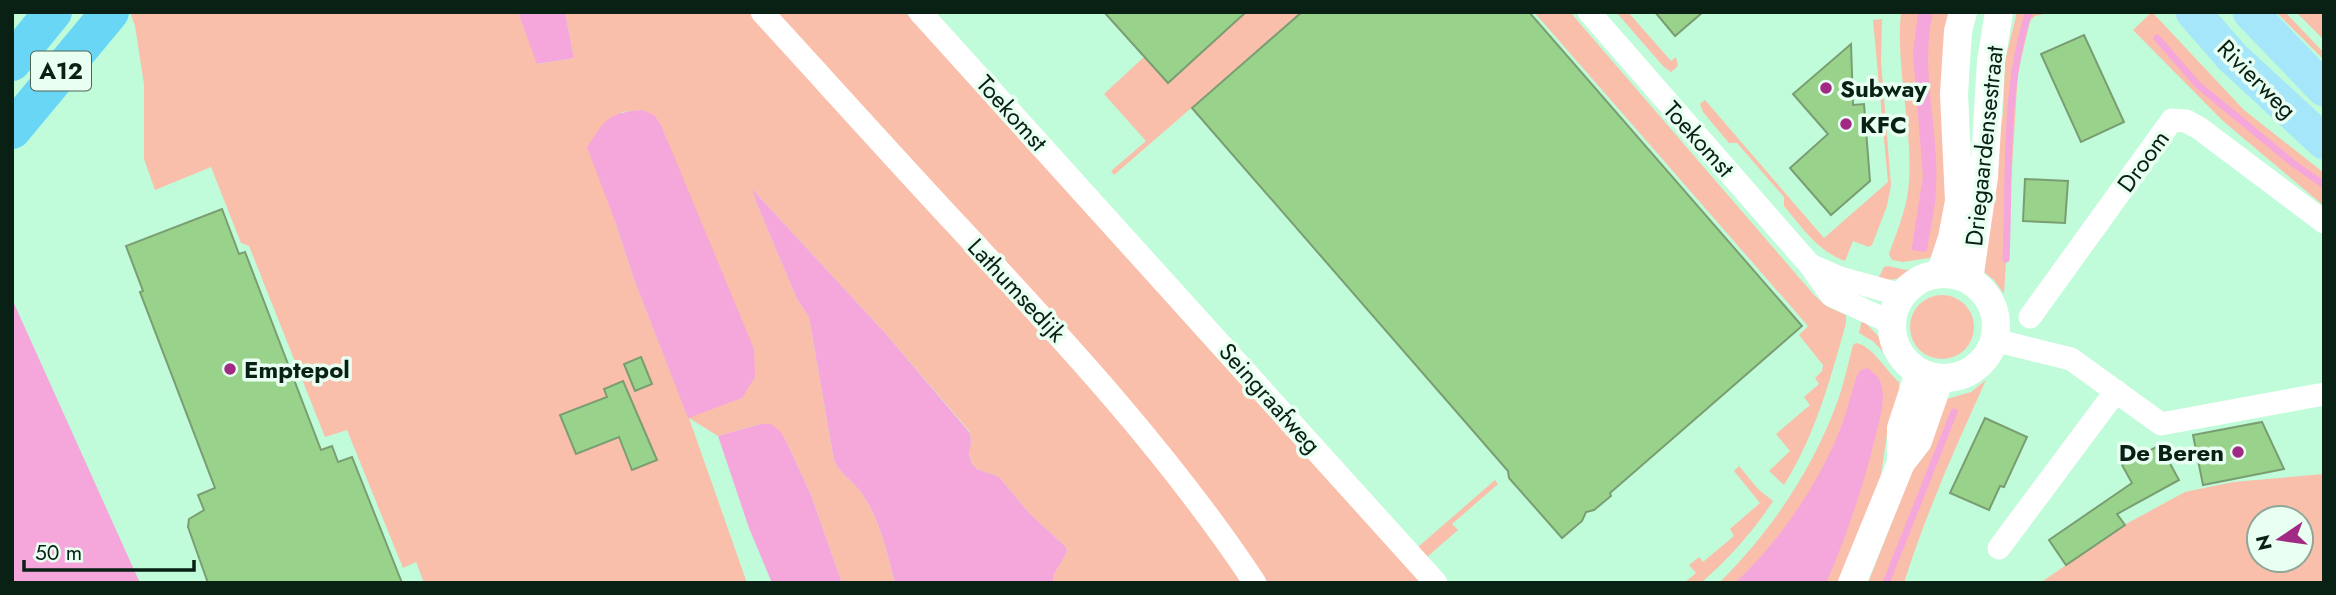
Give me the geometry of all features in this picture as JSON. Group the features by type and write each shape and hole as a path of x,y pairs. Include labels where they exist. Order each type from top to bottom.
{"highway":[{"name":"A12","path":"12,62 53,12"},
{"name":"A12","path":"12,130 110,12"}],"main road":[{"name":"Rivierweg","path":"2193,12 2232,57 2324,142"},
{"name":"Rivierweg","path":"2250,12 2324,89"}],"street":[{"name":"Lathumsedijk","path":"762,12 1059,334 1138,426 1233,549 1255,583"},
{"name":"Toekomst","path":"920,12 1104,214"},
{"name":"Toekomst","path":"1589,12 1810,265 1831,295 1892,323"},
{"name":"Driegaardensestraat","path":"1940,274 1952,238 1959,201 1954,93 1958,31 1963,12"},
{"name":"Driegaardensestraat","path":"1969,280 1984,177 1991,61 1999,12"},
{"name":"Droom","path":"2030,317 2172,120 2186,121 2199,128 2324,222"},
{"name":"Seingraafweg","path":"1104,214 1436,583"},
{"name":"Toekomst","path":"1810,265 1840,278 1902,295"},
{"path":"1955,275 1969,280 1981,289 1990,301 1995,315 1994,341 1986,357 1976,368 1963,376 1930,375 1907,364 1898,352 1893,338 1895,308 1902,295 1925,277 1955,275"},
{"path":"1994,341 2071,359 2161,424 2324,394"},
{"path":"1852,583 1901,463 1918,441 1930,375"},
{"path":"1999,548 2116,391"}],"shaded area":[{"path":"130,12 518,12 538,64 574,58 565,12 753,12 1077,364 1247,583 1054,583 1053,576 1067,552 1066,547 1030,514 999,477 977,469 972,464 969,453 970,432 886,334 753,190 797,299 809,317 834,461 859,490 872,511 882,534 895,583 842,583 811,495 787,443 761,424 718,436 689,418 747,583 424,583 416,562 403,568 347,430 325,437 249,246 241,243 211,167 155,190 144,159 144,84 135,26","holes":["642,110 662,128 672,155 742,398 688,417 634,279 615,221 622,112"]},
{"path":"518,12 565,12 574,58 537,64"},
{"path":"770,12 905,12 1421,583 1261,583"},
{"path":"1246,12 1302,12 1114,175 1111,171 1146,141 1104,94 1144,57 1168,83"},
{"path":"1534,12 1570,12 1815,296 1828,307 1846,315 1846,323 1821,406 1805,446 1784,485 1769,471 1790,451 1776,434 1810,405 1804,397 1819,384 1815,378 1822,371 1823,365 1799,335 1808,326"},
{"path":"1616,12 1628,12 1671,61 1676,57 1678,66 1671,72 1663,66"},
{"path":"1901,12 1951,12 1950,192 1935,257 1903,262 1892,260 1889,254 1908,192 1909,147 1901,57"},
{"path":"1918,12 1933,12 1928,57 1936,191 1927,250 1924,252 1912,250 1923,176 1913,54"},
{"path":"2017,12 2053,12 2035,16 2030,21 2018,72 2004,294 1984,272 1994,164 2003,114 2005,61"},
{"path":"2152,12 2244,110 2324,173 2324,206 2223,121 2133,30"},
{"path":"2276,12 2285,12 2324,53 2324,60"},
{"path":"2296,12 2324,12 2324,40"},
{"path":"1882,19 1881,61 1891,185 1887,206 1872,245 1869,247 1853,241 1845,261 1826,251 1811,238 1784,206 1784,197 1737,143 1729,143 1703,112 1700,104 1705,100 1824,238 1888,182 1873,20"},
{"path":"642,110 654,115 661,125 754,349 755,377 742,398 688,418 587,147 608,120 621,113"},
{"path":"752,189 886,334 970,433 969,454 972,464 977,469 999,477 1030,514 1066,547 1067,552 1053,576 1054,583 895,583 872,511 859,490 834,461 809,317 797,299"},
{"path":"1884,267 1906,270 1920,268 1896,279 1877,281"},
{"path":"1936,295 1948,295 1965,304 1972,315 1972,339 1965,350 1948,359 1936,359 1924,354 1915,345 1910,333 1910,321 1915,309 1924,300"},
{"path":"12,299 140,583 12,583"},
{"path":"1862,319 1879,337 1885,354 1874,342 1859,333"},
{"path":"1856,343 1868,348 1899,382 1899,394 1888,427 1880,482 1839,583 1719,583 1773,521 1802,476 1827,428 1844,381 1853,345"},
{"path":"1867,368 1880,381 1883,398 1881,411 1860,493 1826,583 1735,583 1784,529 1811,488 1843,422 1857,375"},
{"path":"1986,380 1932,505 1904,583 1868,583 1940,401 1971,392"},
{"path":"761,424 771,424 780,431 787,443 811,495 842,583 772,583 749,528 718,436"},
{"path":"1739,466 1758,489 1773,501 1749,534 1711,574 1701,583 1684,583 1696,573 1689,565 1699,557 1703,562 1734,536 1730,529 1760,503 1734,471"},
{"path":"2324,474 2324,583 2040,583 2126,524 2185,492 2233,482"},
{"path":"1495,480 1498,484 1452,524 1458,530 1427,557 1418,547"}],"building":[{"path":"1104,12 1246,12 1168,83"},
{"path":"1302,12 1529,12 1802,326 1610,493 1611,496 1594,510 1586,512 1582,521 1562,538 1509,478 1508,471 1192,108"},
{"path":"1655,12 1703,12 1675,36"},
{"path":"2084,35 2124,122 2081,142 2041,54"},
{"path":"1851,44 1853,105 1864,104 1870,181 1831,215 1790,168 1828,134 1793,94"},
{"path":"2025,179 2068,181 2065,223 2023,221"},
{"name":"Emptepol","path":"222,209 239,254 245,252 321,450 332,446 338,462 352,457 402,583 208,583 188,527 189,519 204,510 198,495 215,488 140,292 143,291 126,246"},
{"path":"641,357 652,384 635,391 624,364"},
{"path":"623,381 657,460 632,470 619,437 576,454 560,415 607,397 604,389"},
{"path":"1985,418 2027,437 2004,487 2000,486 1989,510 1950,493"},
{"path":"2262,422 2284,469 2203,485 2193,435"},
{"path":"2160,445 2179,480 2117,514 2125,525 2066,565 2049,540 2132,483 2122,465"}],"waterway":[{"path":"2006,259 2011,103 2029,12"},
{"path":"2157,38 2198,85 2294,164 2324,185"},
{"path":"1886,583 1954,412"}],"place":[{"name":"Subway","path":"1826,88"},
{"name":"KFC","path":"1846,124"},
{"name":"Emptepol","path":"230,369"},
{"name":"De Beren","path":"2238,452"}]}
